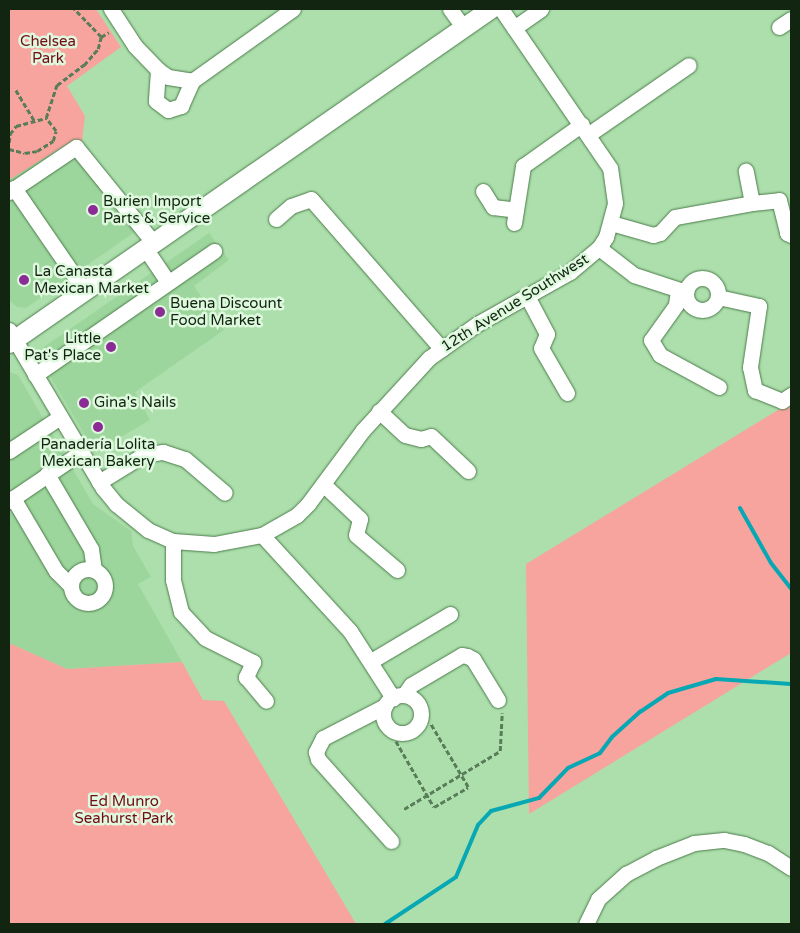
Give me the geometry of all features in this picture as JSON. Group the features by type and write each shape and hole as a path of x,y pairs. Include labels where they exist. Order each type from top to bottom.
{"main road":[{"path":"11,337 84,290 490,9"}],"street":[{"path":"111,9 135,46 158,70 168,77 192,80"},
{"path":"158,70 156,101 168,110 181,106 192,80 293,9"},
{"path":"450,9 463,27"},
{"name":"12th Avenue Southwest","path":"11,337 36,375 99,482 131,518 148,530 173,541 214,544 262,535 296,515 323,484 379,411 429,358 478,324 570,272 599,248 611,223 615,184 610,168 586,129 501,9"},
{"path":"514,28 541,9"},
{"path":"483,191 493,207 515,217 523,166 689,65"},
{"path":"84,290 11,190 76,148 149,245 168,282"},
{"path":"746,171 752,203"},
{"path":"276,219 291,206 311,199 442,349"},
{"path":"611,223 653,235 660,233 675,217 779,200 787,233 791,235"},
{"path":"599,248 634,275 682,291"},
{"path":"36,375 214,251"},
{"path":"719,387 660,355 651,340 676,305 682,291 696,280 707,279 716,286 718,297 759,306 750,367 755,390 782,401 791,395"},
{"path":"528,296 547,334 541,348 567,392"},
{"path":"379,411 405,436 421,439 431,436 468,471"},
{"path":"9,451 60,417"},
{"path":"70,585 78,571 94,570 102,576 105,587 97,601 81,602 73,596 70,585 56,571 11,499 81,452"},
{"path":"99,482 143,455 163,452 185,459 225,493"},
{"path":"47,474 91,549 94,570"},
{"path":"323,484 360,519 356,535 397,570"},
{"path":"262,535 329,604 371,661 394,700"},
{"path":"173,541 173,580 181,612 205,638 253,662 246,677 266,701"},
{"path":"371,661 450,614"},
{"path":"391,841 318,759 316,752 322,738 394,700 412,685 462,656 473,659 498,700"},
{"path":"586,924 598,899 626,874 656,858 694,843 724,840 744,844 768,853 791,868"}],"path":[{"path":"74,9 101,37"},
{"path":"46,118 57,85 84,65 98,49 101,37 109,32"},
{"path":"16,90 35,122"},
{"path":"9,143 12,128 46,118"},
{"path":"9,149 26,153 37,152 53,141 56,132 46,118"},
{"path":"404,809 500,751 499,727 504,706 498,700"},
{"path":"396,741 434,807 468,787 430,723"}],"shaded area":[{"path":"82,141 146,224 26,308 17,307 9,300 9,180 67,144"},
{"path":"209,233 229,260 194,286 224,330 135,392 150,420 95,452 38,356 41,349"},
{"path":"9,372 18,375 93,504 131,531 133,546 151,577 138,584 182,662 67,669 9,643"}],"green space":[{"name":"Chelsea Park","path":"9,9 96,9 121,47 67,86 85,116 82,141 67,144 9,180"},
{"path":"791,402 791,653 529,814 526,564"},
{"name":"Ed Munro Seahurst Park","path":"9,643 67,669 182,662 203,700 224,701 356,924 9,924"}],"waterway":[{"path":"740,508 771,563 791,589"},
{"path":"385,924 456,877 478,825 491,811 539,798 568,768 600,753 612,737 640,712 668,693 716,679 791,684"}],"place":[{"name":"Burien Import Parts & Service","path":"93,210"},
{"name":"La Canasta Mexican Market","path":"24,280"},
{"name":"Buena Discount Food Market","path":"160,312"},
{"name":"Little Pat's Place","path":"111,347"},
{"name":"Gina's Nails","path":"84,403"},
{"name":"Panadería Lolita Mexican Bakery","path":"98,427"}]}
